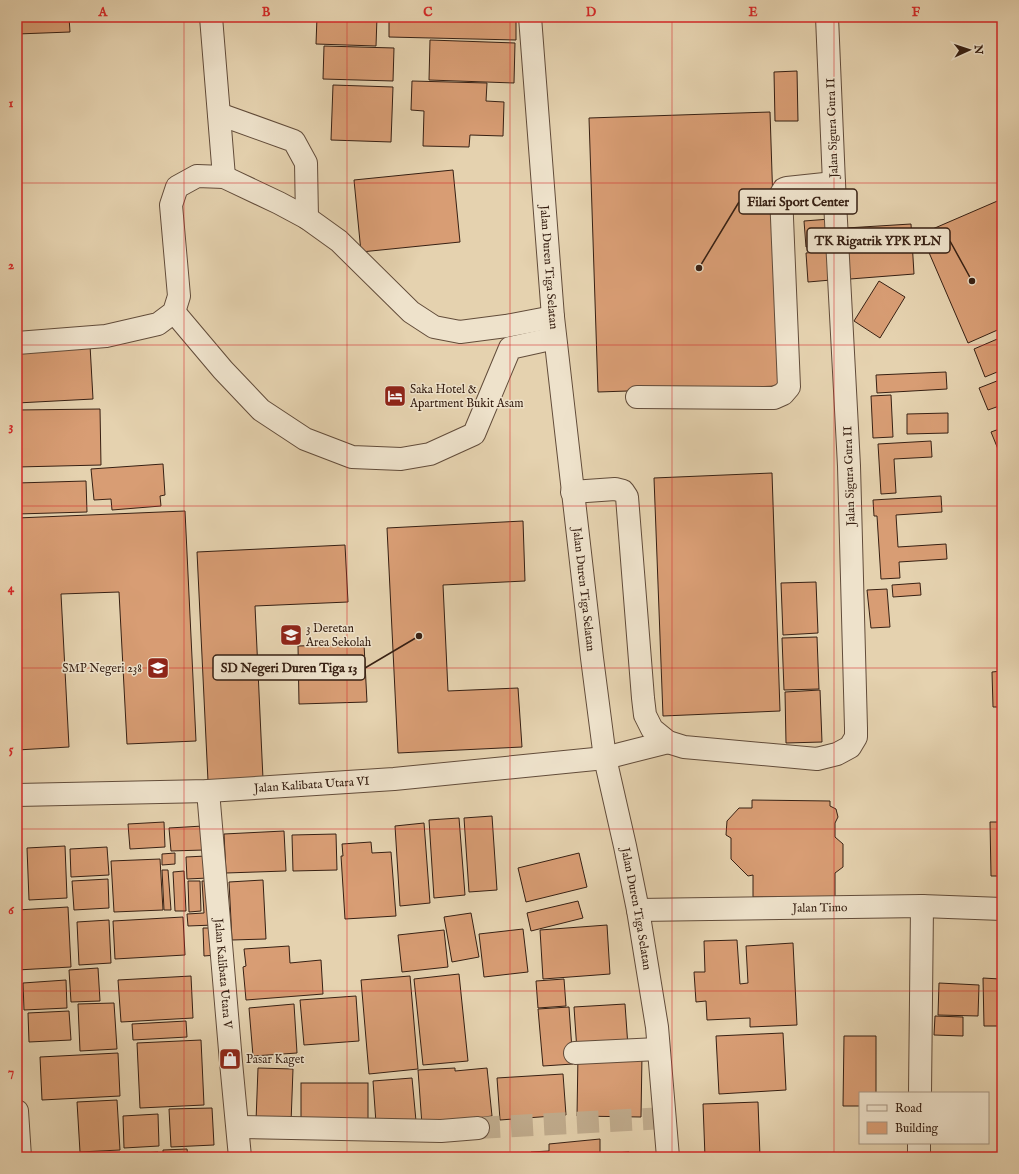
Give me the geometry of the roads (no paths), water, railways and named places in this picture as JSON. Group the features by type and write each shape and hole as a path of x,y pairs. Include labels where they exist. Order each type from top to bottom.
{"street":[{"path":"211,17 224,177"},
{"name":"Jalan Duren Tiga Selatan","path":"530,17 553,317 592,658 605,758 638,910 657,1027 668,1157"},
{"name":"Jalan Sigura Gura II","path":"572,492 615,489 623,491 627,497 645,716 652,729 668,742 684,747 817,759 837,754 850,747 856,737 849,466 827,17"},
{"path":"219,114 294,141 306,163 307,218"},
{"path":"17,343 106,336 158,324 174,312 179,296 171,205 177,187 197,176 224,177 307,218 339,241 411,312 434,327 460,332 553,317"},
{"path":"637,397 774,398 783,394 789,388 781,194 784,189 787,188 834,184"},
{"path":"174,312 223,370 261,410 306,439 352,457 401,459 430,454 474,434 510,348 556,338"},
{"path":"496,327 501,368"},
{"name":"Jalan Sigura Gura II","path":"605,758 668,742"},
{"name":"Jalan Kalibata Utara VI","path":"17,795 208,790 394,779 605,758"},
{"name":"Jalan Kalibata Utara V","path":"208,790 240,1157"},
{"path":"920,1092 922,906"},
{"name":"Jalan Timo","path":"638,910 922,906 1002,909"},
{"path":"575,1053 658,1049"},
{"path":"17,1111 20,1157"},
{"path":"238,1127 441,1131 478,1128"},
{"path":"919,1157 920,1144"}],"tunnel":[{"path":"478,1128 665,1118"}],"place":[{"name":"Filari Sport Center","path":"699,268"},
{"name":"TK Rigatrik YPK PLN","path":"972,281"},
{"name":"Saka Hotel & Apartment Bukit Asam","path":"395,396"},
{"name":"3 Deretan Area Sekolah","path":"291,635"},
{"name":"SD Negeri Duren Tiga 13","path":"419,636"},
{"name":"SMP Negeri 238","path":"158,668"},
{"name":"Pasar Kaget","path":"230,1059"}]}
